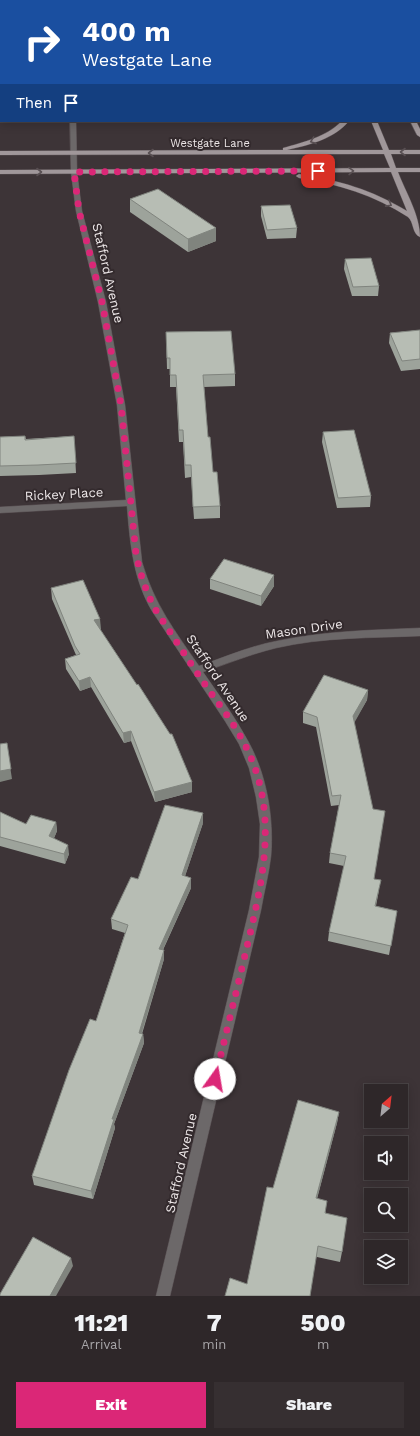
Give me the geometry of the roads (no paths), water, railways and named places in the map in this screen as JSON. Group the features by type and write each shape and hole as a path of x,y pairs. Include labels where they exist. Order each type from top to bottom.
{"main road":[{"path":"254,153 281,149 316,140 337,129 345,122"},
{"path":"374,122 420,235"},
{"path":"414,122 420,135"},
{"name":"Westgate Lane","path":"0,154 420,152"},
{"path":"0,172 272,172 420,170"},
{"path":"272,172 332,182 355,188 390,204 414,218"}],"street":[{"name":"Stafford Avenue","path":"73,122 74,172 79,211 102,302 121,405 136,554 146,592 155,609 240,737 254,768 262,797 266,824 265,857 254,918 162,1296"},
{"name":"Rickey Place","path":"0,510 130,503"},
{"name":"Mason Drive","path":"196,671 259,649 288,642 314,638 420,632"}]}
